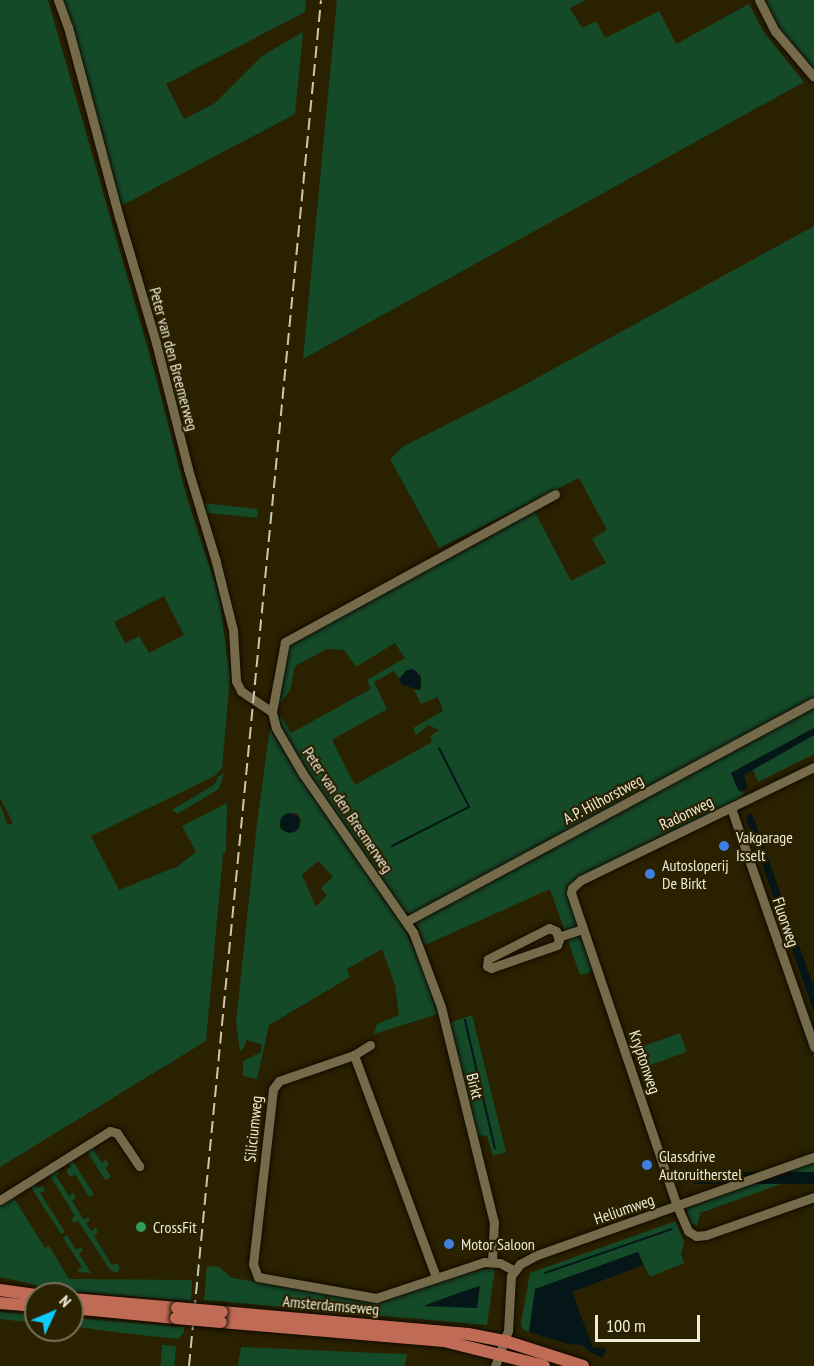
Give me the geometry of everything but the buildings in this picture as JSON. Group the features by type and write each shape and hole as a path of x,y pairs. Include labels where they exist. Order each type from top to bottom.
{"main road":[{"path":"0,1290 24,1293"},
{"name":"Amsterdamseweg","path":"84,1301 176,1313"},
{"path":"0,1303 24,1305"},
{"name":"Amsterdamseweg","path":"84,1309 222,1317 435,1340 498,1360 544,1366"},
{"name":"Amsterdamseweg","path":"222,1317 447,1331 505,1341 583,1366"}],"street":[{"name":"Peter van den Breemerweg","path":"58,0 68,27 119,218 156,343 188,469 216,562 233,630 236,681 241,691 272,712 276,728 303,774 407,921"},
{"path":"759,0 775,31 814,76"},
{"path":"272,712 285,642 555,494"},
{"name":"A.P. Hilhorstweg","path":"407,921 814,702"},
{"name":"Radonweg","path":"572,888 581,879 814,767"},
{"name":"Fluorweg","path":"731,808 814,1047"},
{"name":"Kryptonweg","path":"572,888 572,899 582,929 677,1206 688,1231 696,1236 706,1235 814,1197"},
{"name":"Birkt","path":"407,921 441,1007 494,1222 492,1262"},
{"path":"549,928 556,931 558,937 556,945 491,968 487,966 488,960 549,928"},
{"path":"558,937 582,929"},
{"path":"523,942 528,954"},
{"name":"Siliciumweg","path":"370,1045 354,1055 279,1081 273,1089 253,1264 258,1277 264,1280 376,1298 484,1262 492,1262"},
{"path":"354,1055 436,1277"},
{"path":"0,1200 110,1131 117,1133 139,1166"},
{"name":"Heliumweg","path":"513,1270 537,1255 814,1157"},
{"path":"492,1262 513,1270 505,1341 498,1360"}],"green space":[{"path":"0,0 48,0 156,377 187,498 219,596 230,677 222,768 213,777 91,836 119,890 178,866 196,852 182,826 227,803 226,851 223,854 206,1041 0,1167 0,805 8,825 13,823 0,798","holes":["164,596 184,635 149,653 139,636 125,643 114,622"]},
{"path":"63,0 306,0 305,12 166,84 184,119 215,103 262,56 303,32 295,114 119,207"},
{"path":"337,0 586,0 570,8 582,28 596,21 605,38 659,11 676,44 749,4 763,31 804,82 303,359"},
{"path":"763,0 814,0 814,69 781,32"},
{"path":"814,226 814,698 412,914 404,912 309,774 278,720 281,716 291,733 371,689 367,680 405,658 395,643 356,667 344,650 327,649 295,666 290,690 277,708 289,645 535,512 571,581 606,563 592,539 607,530 579,478 439,548 390,459 404,446 515,390","holes":["407,670 416,671 421,677 421,689 414,690 421,704 438,697 443,711 413,728 416,736 428,725 439,730 430,736 432,742 355,785 332,740 387,709 374,682 394,671 399,679"]},
{"path":"206,504 258,509 257,518 205,513"},
{"path":"814,703 814,728 731,773 740,792 743,791 744,798 570,884 567,896 592,969 589,973 580,975 550,889 425,945 415,921"},
{"path":"270,728 286,756 402,924 425,973 438,1014 374,1034 377,1024 399,1015 395,985 382,949 347,969 350,977 269,1025 257,1079 243,1076 243,1061 261,1052 262,1044 246,1040 244,1048 240,1051 236,1023 257,823","holes":["295,813 299,815 301,821 295,830 291,832 281,830 279,823","318,861 333,877 321,888 327,895 316,907 302,875"]},
{"path":"814,735 814,754 758,782 753,769"},
{"path":"224,773 219,789 177,814 172,810 215,784 218,777"},
{"path":"472,1015 506,1152 493,1156 487,1136 478,1135 450,1023"},
{"path":"680,1033 687,1052 640,1069 633,1050"},
{"path":"92,1148 102,1163 106,1160 109,1165 105,1168 111,1177 105,1180 87,1151"},
{"path":"72,1160 94,1194 89,1197 75,1174 70,1177 66,1170 71,1167 68,1162"},
{"path":"814,1161 814,1172 700,1213 697,1226 691,1223 687,1208"},
{"path":"56,1169 59,1173 56,1176 69,1196 73,1193 76,1197 72,1201 84,1220 89,1217 90,1220 86,1223 91,1231 96,1228 98,1232 94,1236 112,1265 117,1263 120,1267 117,1273 110,1270 78,1221 74,1223 71,1219 75,1216 49,1174"},
{"path":"34,1183 38,1188 42,1186 45,1190 40,1193 65,1232 61,1234 30,1186"},
{"path":"12,1195 45,1248 49,1246 69,1279 192,1280 191,1301 84,1292 84,1282 24,1282 0,1277 0,1203"},
{"path":"676,1221 684,1242 681,1254 684,1263 650,1277 638,1252 536,1289 529,1332 523,1330 521,1323 530,1273"},
{"path":"67,1235 76,1250 81,1247 83,1251 79,1254 91,1273 77,1270 82,1267 63,1238"},
{"path":"207,1266 219,1267 232,1278 377,1301 454,1276 495,1267 487,1325 204,1300"},
{"path":"0,1312 24,1314 24,1322 0,1319"},
{"path":"84,1319 184,1327 184,1332 178,1339 84,1328"},
{"path":"162,1345 176,1346 175,1366 161,1366"},
{"path":"241,1347 407,1354 405,1366 238,1366"}],"shaded area":[{"path":"413,669 421,677 420,690 402,685 399,679 407,670"},
{"path":"814,728 814,735 744,775 747,788 743,791 738,790 731,773"},
{"path":"290,813 297,816 300,823 297,830 290,833 283,830 280,823 283,816"},
{"path":"752,813 814,988 814,1012 746,818"},
{"path":"693,1172 814,1172 814,1184 693,1184"},
{"path":"638,1252 643,1265 572,1292 593,1348 604,1347 606,1350 602,1358 582,1345 568,1344 529,1332 535,1289"},
{"path":"480,1286 477,1308 423,1306 464,1291"}],"waterway":[{"path":"392,846 469,807 439,748"},
{"path":"465,1020 495,1149"},
{"path":"545,1273 672,1229"}],"railway":[{"path":"189,1366 321,0"}],"place":[{"name":"Vakgarage Isselt","path":"724,846"},
{"name":"Autosloperij De Birkt","path":"650,874"},
{"name":"Glassdrive Autoruitherstel","path":"647,1165"},
{"name":"CrossFit","path":"141,1227"},
{"name":"Motor Saloon","path":"449,1244"}]}
